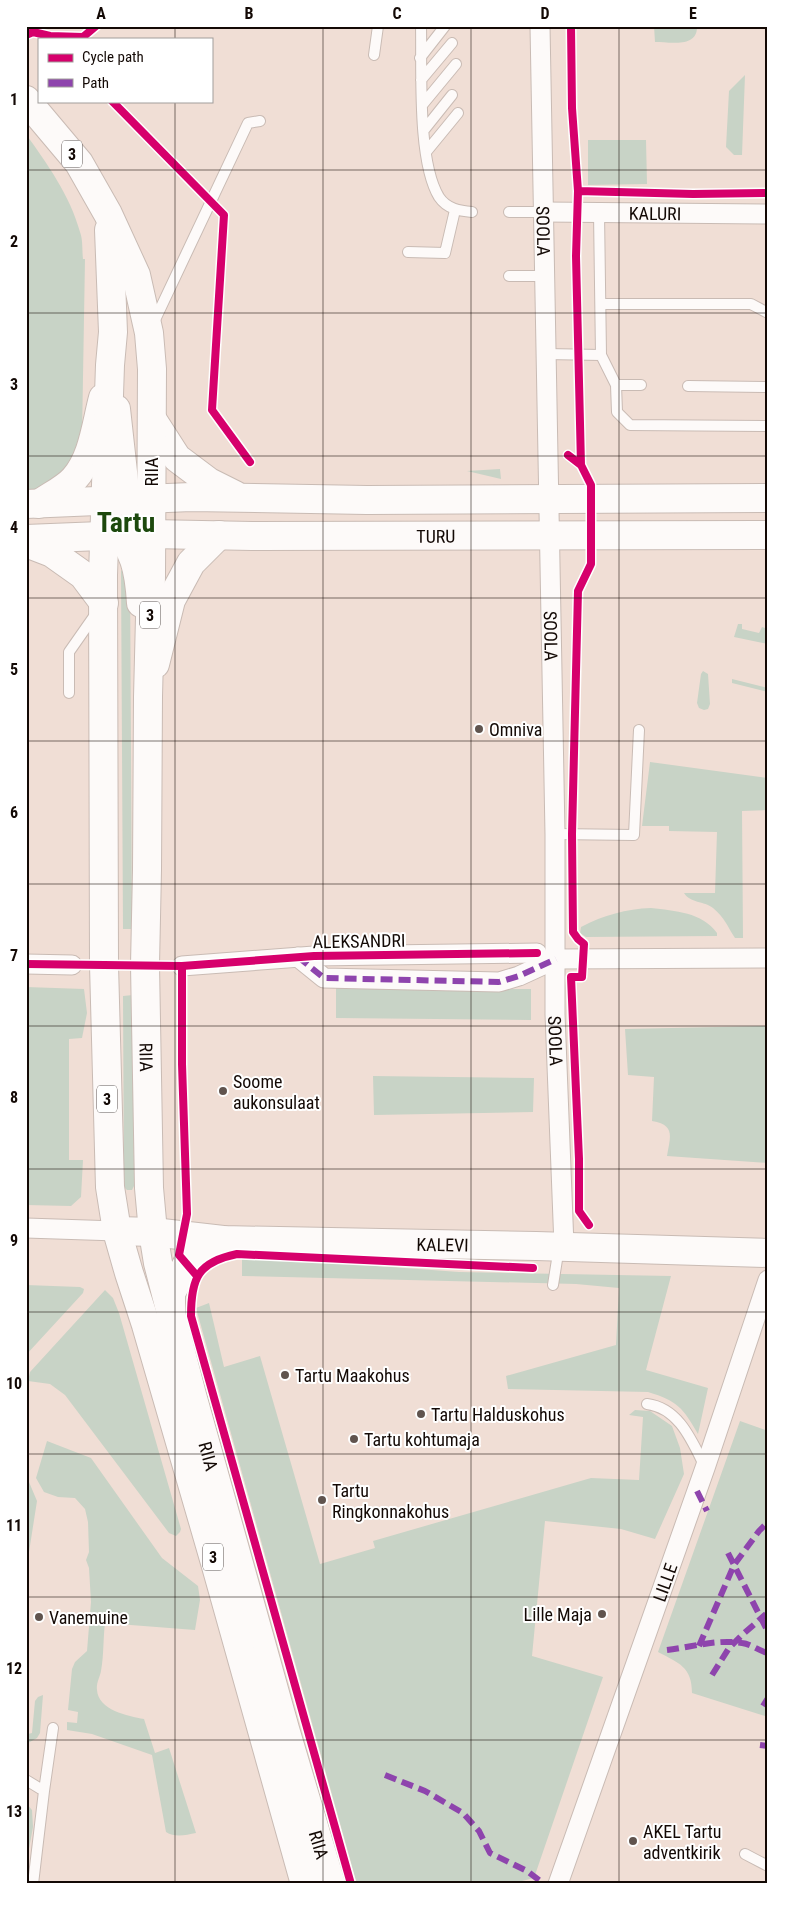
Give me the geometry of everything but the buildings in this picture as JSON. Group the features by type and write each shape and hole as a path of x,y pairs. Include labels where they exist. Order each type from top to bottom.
{"main road":[{"name":"RIIA","path":"26,100 79,162 108,214 136,275 149,333 152,370 152,419 128,520 104,603 105,984 110,1187 117,1231 214,1557 304,1884"},
{"name":"RIIA","path":"108,214 113,332 110,365 148,697 148,870 145,966 149,1188 153,1232 158,1263 171,1315 283,1720 331,1884"},
{"path":"32,504 69,483 83,466 91,445 110,365"},
{"path":"152,419 177,458 209,482 241,498"},
{"name":"TURU","path":"128,520 241,498 367,500 768,498"},
{"path":"32,504 128,520"},
{"path":"26,540 128,520"},
{"name":"TURU","path":"128,520 219,535 763,533"},
{"path":"148,697 160,637 171,600 192,564 219,535"},
{"path":"26,540 52,553 83,575 104,603"},
{"name":"KALEVI","path":"117,1231 153,1232 223,1240 768,1252"},
{"path":"171,1315 171,1292 187,1264 223,1240"}],"street":[{"name":"SOOLA","path":"540,26 555,834 555,1014 561,1246"},
{"name":"KALURI","path":"544,212 768,214"},
{"name":"ALEKSANDRI","path":"182,966 298,957 537,954"},
{"name":"ALEKSANDRI","path":"298,957 324,978 500,982 519,976 556,959 768,958"},
{"path":"26,964 72,965"},
{"path":"26,1228 117,1231"},
{"name":"LILLE","path":"558,1884 705,1468 768,1280"}],"lane":[{"path":"374,55 378,26"},
{"path":"420,58 445,26"},
{"path":"423,28 420,58 422,104 426,152 430,173 440,198 455,210 472,212"},
{"path":"422,80 452,43"},
{"path":"422,104 456,64"},
{"path":"424,130 452,95"},
{"path":"426,152 458,113"},
{"path":"149,333 248,123 260,121"},
{"path":"408,252 445,253 455,210"},
{"path":"509,212 544,212"},
{"path":"599,213 601,354 616,385 617,412 630,425 768,426"},
{"path":"509,276 545,276"},
{"path":"600,304 751,304 768,312"},
{"path":"546,354 601,354"},
{"path":"616,385 641,385"},
{"path":"688,386 768,387"},
{"path":"68,693 69,652 104,603"},
{"path":"555,834 634,835 639,730"},
{"path":"553,1285 561,1246"},
{"path":"647,1404 657,1405 671,1413 681,1424 705,1468"},
{"path":"33,1884 53,1728"},
{"path":"26,1780 44,1791"},
{"path":"744,1854 768,1866"}],"shaded area":[{"path":"654,26 697,26 693,38 688,41 675,43 655,42"},
{"path":"745,75 742,155 734,155 726,147 729,91"},
{"path":"26,134 57,180 70,205 81,235 83,259 85,259 82,436 75,463 38,490 26,492"},
{"path":"588,140 646,140 647,184 588,185"},
{"path":"500,469 501,479 467,471"},
{"path":"123,569 130,571 132,929 123,929 121,571"},
{"path":"738,624 742,624 742,629 759,633 762,627 768,629 768,644 734,637"},
{"path":"703,671 708,674 710,704 708,709 704,710 699,708 697,703"},
{"path":"732,679 768,688 768,692 732,683"},
{"path":"650,762 768,778 768,810 742,811 743,938 735,938 723,919 713,908 690,899 684,893 715,893 717,832 669,831 669,826 642,826"},
{"path":"651,908 696,917 711,926 717,933 717,936 586,937 580,933 581,927 598,919 624,911"},
{"path":"26,987 84,989 87,1013 82,1038 69,1039 69,1160 83,1160 81,1197 71,1206 26,1205"},
{"path":"336,988 531,989 531,1020 336,1018"},
{"path":"133,995 134,1186 132,1190 127,1190 124,1187 123,996"},
{"path":"768,1026 768,1163 667,1156 670,1133 665,1125 652,1121 654,1077 628,1075 625,1029"},
{"path":"373,1076 534,1078 533,1112 374,1115"},
{"path":"242,1256 459,1272 671,1276 646,1370 708,1388 698,1434 679,1407 673,1402 648,1392 508,1389 506,1376 616,1345 619,1288 576,1284 242,1276"},
{"path":"26,1285 80,1287 84,1289 83,1293 26,1355"},
{"path":"105,1290 113,1298 119,1313 181,1529 176,1536 169,1533 65,1395 50,1384 28,1381 30,1372"},
{"path":"209,1303 224,1367 260,1356 320,1564 375,1548 373,1541 591,1478 639,1480 643,1417 629,1415 635,1410 650,1411 672,1426 680,1448 684,1474 655,1539 621,1529 545,1521 532,1656 603,1677 534,1878 510,1884 357,1884 196,1308"},
{"path":"740,1421 768,1431 768,1717 692,1693 690,1677 683,1667 658,1652"},
{"path":"47,1441 91,1458 162,1558 198,1586 200,1600 195,1630 105,1623 102,1665 97,1687 99,1697 108,1707 122,1714 144,1719 155,1753 169,1748 196,1833 177,1835 166,1832 152,1755 92,1734 67,1730 67,1722 77,1723 78,1712 68,1710 72,1669 75,1662 87,1651 91,1602 89,1568 86,1560 89,1552 88,1522 85,1509 75,1498 58,1497 44,1492 36,1478"},
{"path":"26,1479 37,1501 29,1552 26,1552"},
{"path":"43,1695 40,1733 37,1738 28,1743 28,1734 32,1733 35,1701"},
{"path":"26,1803 32,1810 33,1827 26,1865"}],"marked path":[{"path":"298,957 324,978 499,982 519,976 556,959"},
{"path":"697,1491 707,1511"},
{"path":"699,1646 734,1565 768,1522"},
{"path":"728,1553 768,1632"},
{"path":"712,1675 729,1648 766,1614"},
{"path":"667,1650 733,1642 752,1646 768,1653"},
{"path":"763,1706 768,1698"},
{"path":"760,1745 768,1746"},
{"path":"385,1775 425,1791 463,1813 479,1831 490,1853 527,1871 544,1884"}],"cycle path":[{"path":"26,35 33,32 50,36 83,37 96,26"},
{"path":"571,26 572,108 578,191 576,256 581,465"},
{"path":"113,102 224,215 212,410 250,462"},
{"path":"578,191 693,194 768,193"},
{"path":"568,455 581,465 591,485 591,564 578,591 572,834 573,932 584,944 582,977 571,977 579,1159 579,1211 589,1225"},
{"path":"26,964 182,966 314,956 537,953"},
{"path":"182,966 182,1064 187,1214 179,1255 197,1276"},
{"path":"351,1884 191,1316 191,1303 195,1282 205,1267 224,1257 237,1254 533,1268"}],"place":[{"name":"Omniva","path":"479,729"},
{"name":"Soome aukonsulaat","path":"223,1091"},
{"name":"Tartu Maakohus","path":"285,1375"},
{"name":"Tartu Halduskohus","path":"421,1414"},
{"name":"Tartu kohtumaja","path":"354,1439"},
{"name":"Tartu Ringkonnakohus","path":"322,1500"},
{"name":"Lille Maja","path":"602,1614"},
{"name":"Vanemuine","path":"39,1617"},
{"name":"AKEL Tartu adventkirik","path":"633,1841"}],"district":[{"name":"Tartu","path":"126,522"}]}
